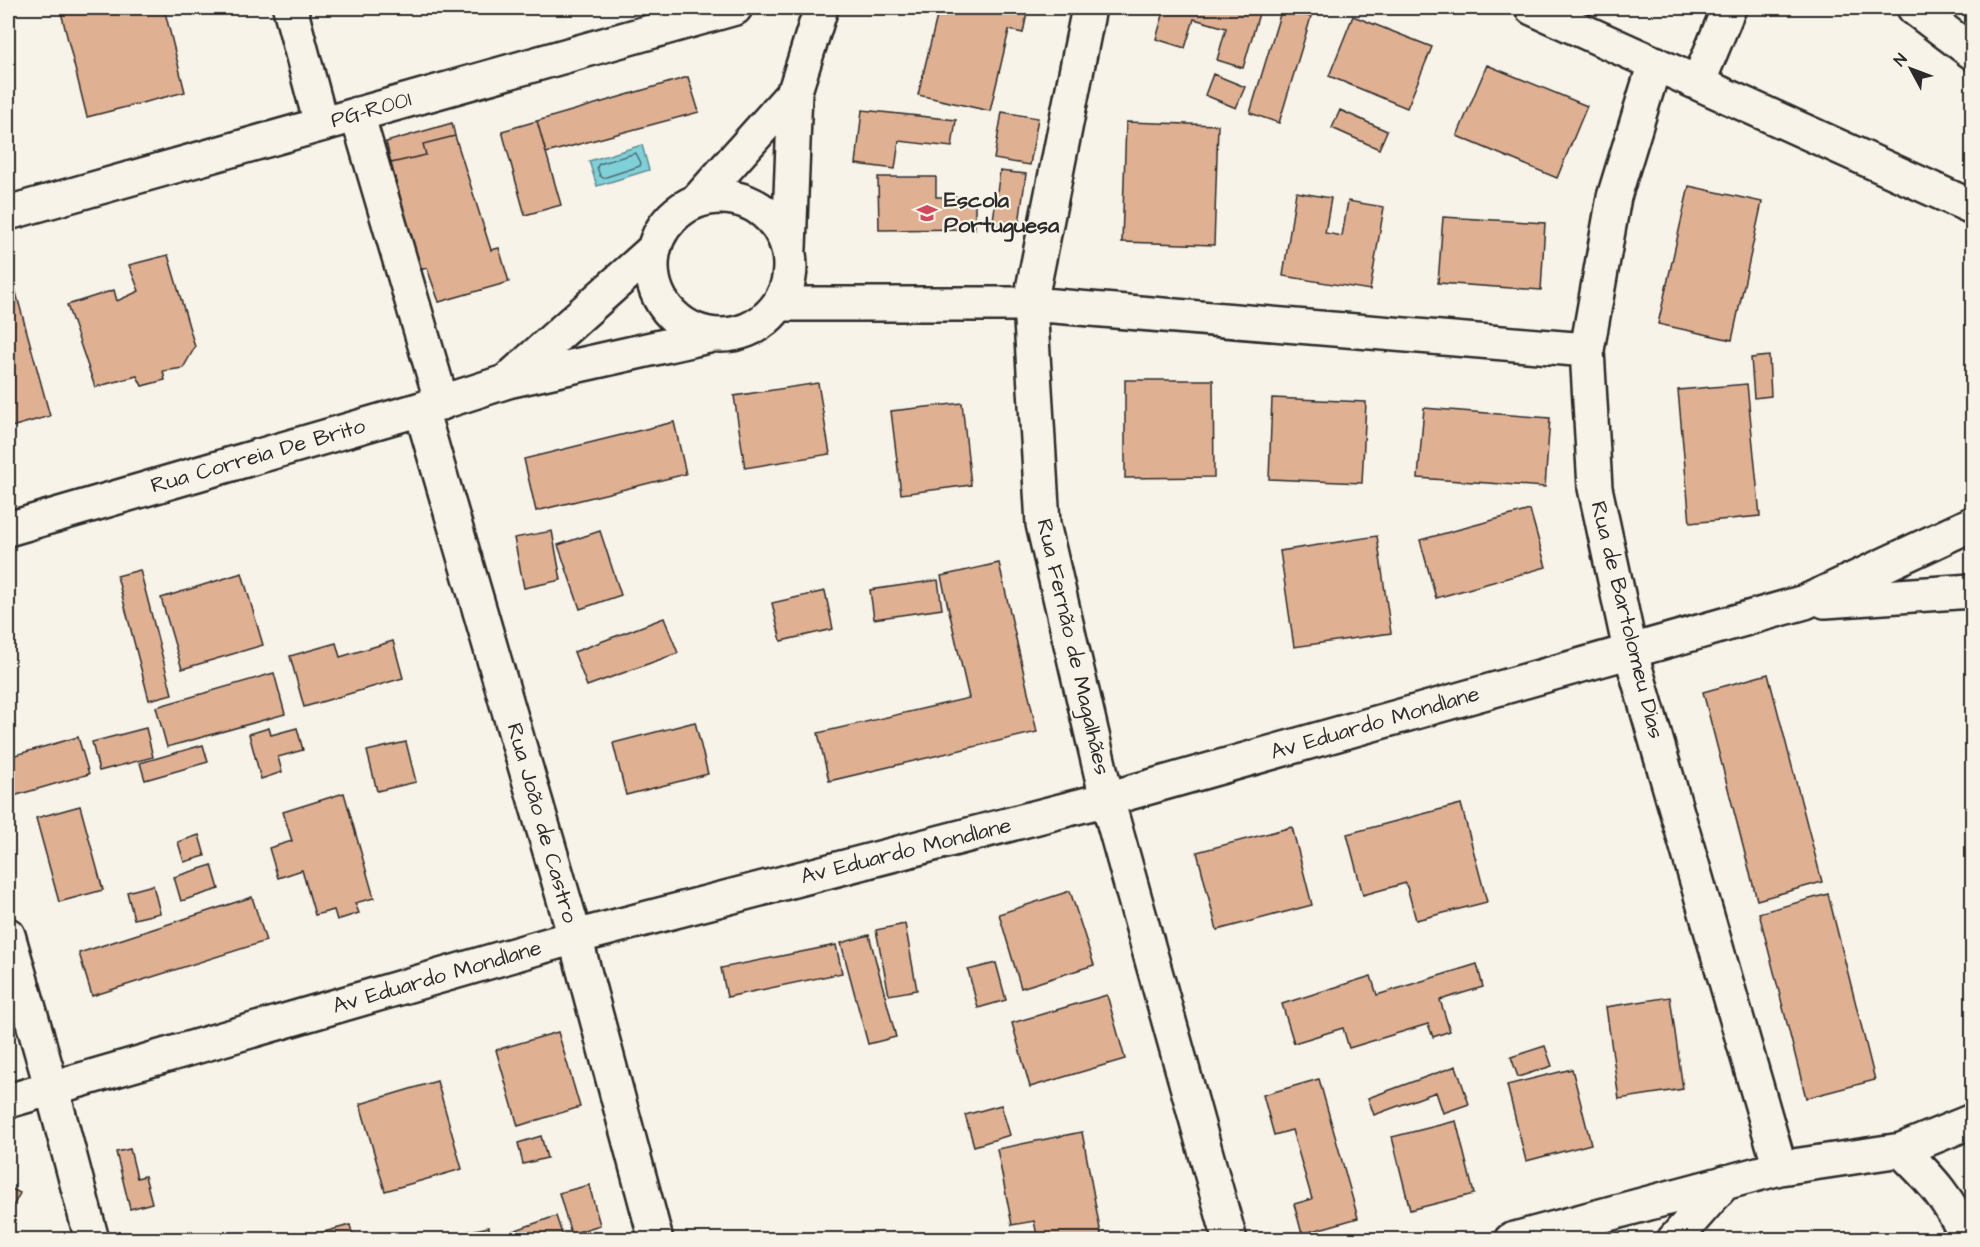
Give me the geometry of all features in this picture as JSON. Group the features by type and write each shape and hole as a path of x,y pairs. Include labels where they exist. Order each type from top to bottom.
{"street":[{"path":"290,8 321,124"},
{"name":"PG-R001","path":"8,213 735,8"},
{"path":"789,248 779,227 763,210 743,200 720,196 697,201 677,212 669,220 662,229 653,250 651,273 657,295 669,315 688,329 710,336 730,336 749,330 767,319 780,304 788,286 791,267 789,248 795,91 821,8"},
{"name":"Rua Fernão de Magalhães","path":"1089,8 1029,304 1043,524 1107,799 1230,1239"},
{"path":"1532,8 1972,203"},
{"path":"1698,83 1729,8"},
{"path":"1914,8 1972,52"},
{"name":"Rua de Bartolomeu Dias","path":"1655,63 1614,197 1587,350 1595,488 1630,650 1780,1168"},
{"path":"697,201 795,91"},
{"name":"Rua João de Castro","path":"357,114 431,406 656,1239"},
{"path":"508,381 653,250"},
{"path":"780,304 1029,304 1587,350"},
{"name":"Rua Correia De Brito","path":"8,529 431,406 508,381 710,336"},
{"path":"1805,602 1972,524"},
{"path":"1805,602 1972,591"},
{"name":"Av Eduardo Mondlane","path":"8,1101 575,937 1107,799 1805,602"},
{"path":"8,935 92,1239"},
{"path":"1525,1238 1780,1168 1901,1150 1972,1121"},
{"path":"1901,1150 1932,1180 1953,1208 1968,1239"},
{"path":"1674,1239 1725,1182"}],"water":[{"path":"642,145 649,170 597,186 589,161"}],"building":[{"path":"60,8 164,8 185,92 87,117"},
{"path":"939,8 1028,8 1023,33 1009,30 990,111 918,95"},
{"path":"1165,8 1260,10 1243,68 1217,60 1226,28 1194,19 1185,48 1156,39"},
{"path":"1282,8 1311,17 1279,123 1250,113"},
{"path":"1353,16 1432,47 1407,108 1329,76"},
{"path":"1487,65 1587,106 1557,178 1457,136"},
{"path":"1213,74 1245,87 1236,108 1205,95"},
{"path":"688,77 699,112 546,153 537,121"},
{"path":"862,110 956,120 952,147 899,141 895,169 856,164"},
{"path":"1340,110 1387,131 1379,149 1332,128"},
{"path":"1002,112 1038,118 1030,165 994,159"},
{"path":"537,121 561,205 525,215 502,131"},
{"path":"1126,122 1218,125 1214,245 1122,242"},
{"path":"452,123 455,136 423,144 426,155 391,163 386,142"},
{"path":"455,136 491,250 499,248 509,282 439,302 427,268 419,270 391,163 426,155 423,144"},
{"path":"1000,171 1026,174 1018,231 992,227"},
{"name":"Escola Portuguesa","path":"878,177 936,177 936,197 975,197 975,229 879,230"},
{"path":"1689,186 1762,202 1732,340 1658,324"},
{"path":"1296,192 1331,198 1325,233 1342,236 1348,201 1384,207 1370,290 1283,276"},
{"path":"1443,217 1545,223 1541,290 1438,283"},
{"path":"168,255 195,347 183,368 163,371 165,380 142,386 137,376 95,387 67,305 114,290 117,301 139,291 129,265"},
{"path":"12,278 50,416 11,427 8,414 8,279"},
{"path":"1769,356 1771,396 1754,398 1751,358"},
{"path":"1125,380 1213,380 1214,477 1125,478"},
{"path":"818,383 830,454 745,468 734,396"},
{"path":"1747,384 1760,516 1690,523 1678,390"},
{"path":"1272,398 1366,402 1362,483 1269,479"},
{"path":"962,403 971,485 901,494 891,411"},
{"path":"1424,408 1550,418 1545,487 1418,478"},
{"path":"674,422 686,474 536,511 524,459"},
{"path":"1530,510 1546,567 1436,598 1420,540"},
{"path":"552,531 561,580 524,588 514,538"},
{"path":"600,531 621,595 580,609 558,545"},
{"path":"1377,536 1391,633 1294,647 1280,551"},
{"path":"999,563 1037,732 829,781 818,733 969,698 941,576"},
{"path":"140,570 172,694 149,700 117,576"},
{"path":"242,573 263,645 182,669 161,598"},
{"path":"938,580 942,609 874,619 870,590"},
{"path":"825,591 833,629 781,641 772,603"},
{"path":"664,618 678,653 587,686 574,652"},
{"path":"393,641 403,678 304,707 290,656 336,643 340,657"},
{"path":"274,673 285,714 167,747 156,707"},
{"path":"1768,674 1822,882 1757,900 1703,692"},
{"path":"695,722 708,774 626,795 613,743"},
{"path":"146,728 153,757 99,771 92,742"},
{"path":"269,728 271,735 297,728 303,750 278,757 282,772 261,779 249,734"},
{"path":"78,737 89,774 10,797 8,757"},
{"path":"406,742 416,782 377,791 367,751"},
{"path":"203,745 208,762 145,780 140,763"},
{"path":"344,793 374,898 355,903 359,913 337,920 334,910 315,915 302,870 278,878 269,848 292,841 283,812"},
{"path":"1461,804 1487,902 1416,920 1406,883 1363,895 1347,834"},
{"path":"80,806 103,890 59,902 36,818"},
{"path":"1292,827 1312,905 1217,930 1197,852"},
{"path":"199,835 205,856 184,862 178,842"},
{"path":"212,865 219,889 181,901 174,877"},
{"path":"153,885 160,913 134,919 127,892"},
{"path":"1070,891 1094,965 1021,988 999,914"},
{"path":"1828,894 1875,1080 1806,1098 1759,913"},
{"path":"252,897 266,941 92,996 79,953"},
{"path":"905,924 917,990 889,995 876,930"},
{"path":"869,935 896,1037 868,1044 841,943"},
{"path":"836,945 842,973 727,997 721,968"},
{"path":"996,963 1006,1000 978,1008 968,970"},
{"path":"1477,964 1483,987 1440,1000 1450,1031 1433,1037 1428,1024 1349,1048 1343,1028 1294,1043 1282,1004 1371,976 1377,995"},
{"path":"1107,995 1125,1059 1030,1087 1012,1023"},
{"path":"1670,997 1683,1089 1619,1099 1606,1007"},
{"path":"558,1032 580,1107 518,1126 496,1050"},
{"path":"1545,1046 1552,1066 1518,1077 1511,1057"},
{"path":"1456,1066 1469,1104 1443,1113 1436,1092 1374,1115 1368,1098"},
{"path":"1572,1069 1591,1144 1526,1161 1507,1085"},
{"path":"1319,1079 1358,1218 1302,1234 1294,1204 1312,1199 1292,1130 1274,1135 1263,1095"},
{"path":"437,1081 462,1169 385,1191 360,1104"},
{"path":"1001,1105 1010,1135 974,1146 965,1115"},
{"path":"1456,1121 1474,1194 1410,1210 1392,1137"},
{"path":"1082,1132 1102,1240 1038,1240 1034,1221 1012,1225 997,1149"},
{"path":"541,1136 547,1158 523,1164 518,1143"},
{"path":"130,1149 137,1178 145,1176 152,1203 130,1209 116,1152"},
{"path":"589,1185 600,1225 571,1234 559,1193"},
{"path":"8,1187 20,1193 9,1214 8,1213"},
{"path":"556,1216 564,1240 516,1240 513,1231"},
{"path":"350,1225 354,1240 294,1240"},
{"path":"489,1227 491,1240 430,1240"}],"place":[{"name":"Escola Portuguesa","path":"927,213"}]}
